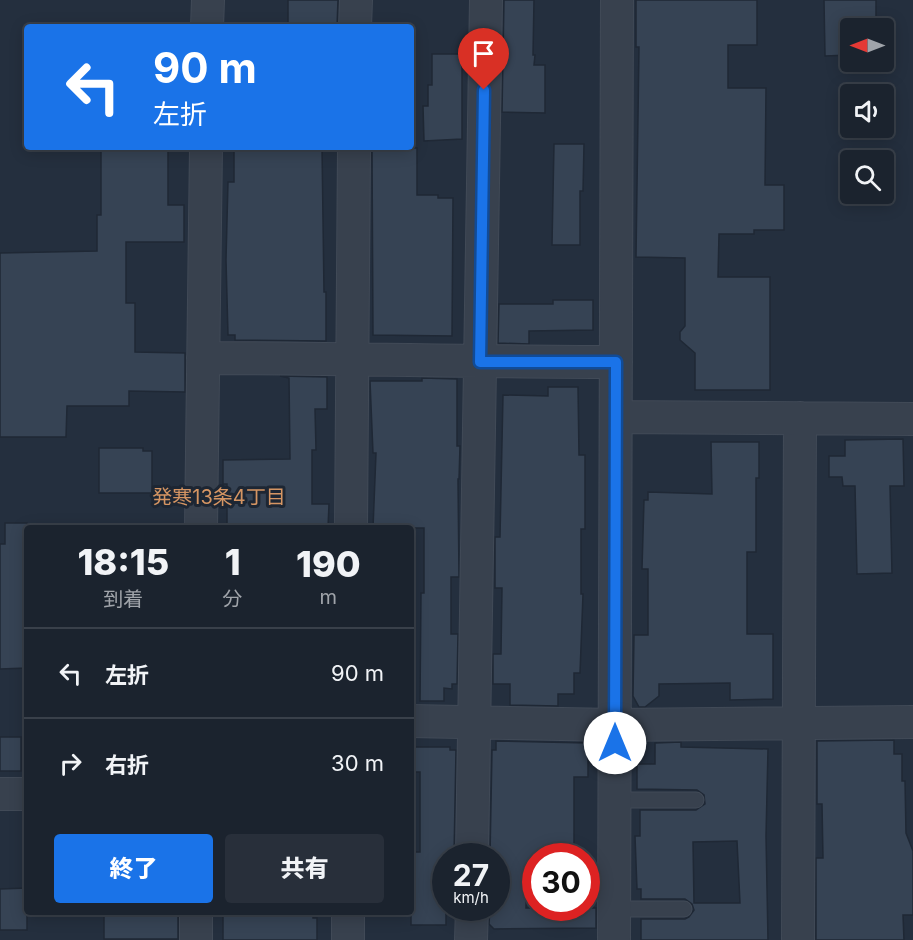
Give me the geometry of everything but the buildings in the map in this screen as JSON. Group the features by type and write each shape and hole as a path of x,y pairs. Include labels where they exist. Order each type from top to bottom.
{"street":[{"path":"207,24 208,0"},
{"path":"355,24 356,0"},
{"path":"472,843 486,0"},
{"path":"614,940 617,0"},
{"path":"201,525 206,150"},
{"path":"351,525 354,150"},
{"path":"203,358 353,357 480,362 616,362"},
{"path":"616,417 913,419"},
{"path":"798,940 800,418"},
{"path":"414,721 615,724 913,722"},
{"path":"0,794 24,794"},
{"path":"196,915 196,940"},
{"path":"348,915 348,940"},
{"path":"471,921 471,940"}],"lane":[{"path":"615,800 696,801"},
{"path":"614,909 684,909"}],"district":[{"name":"発寒13条4丁目","path":"219,497"}],"route":[{"path":"484,90 480,362 616,362 615,743"}]}
